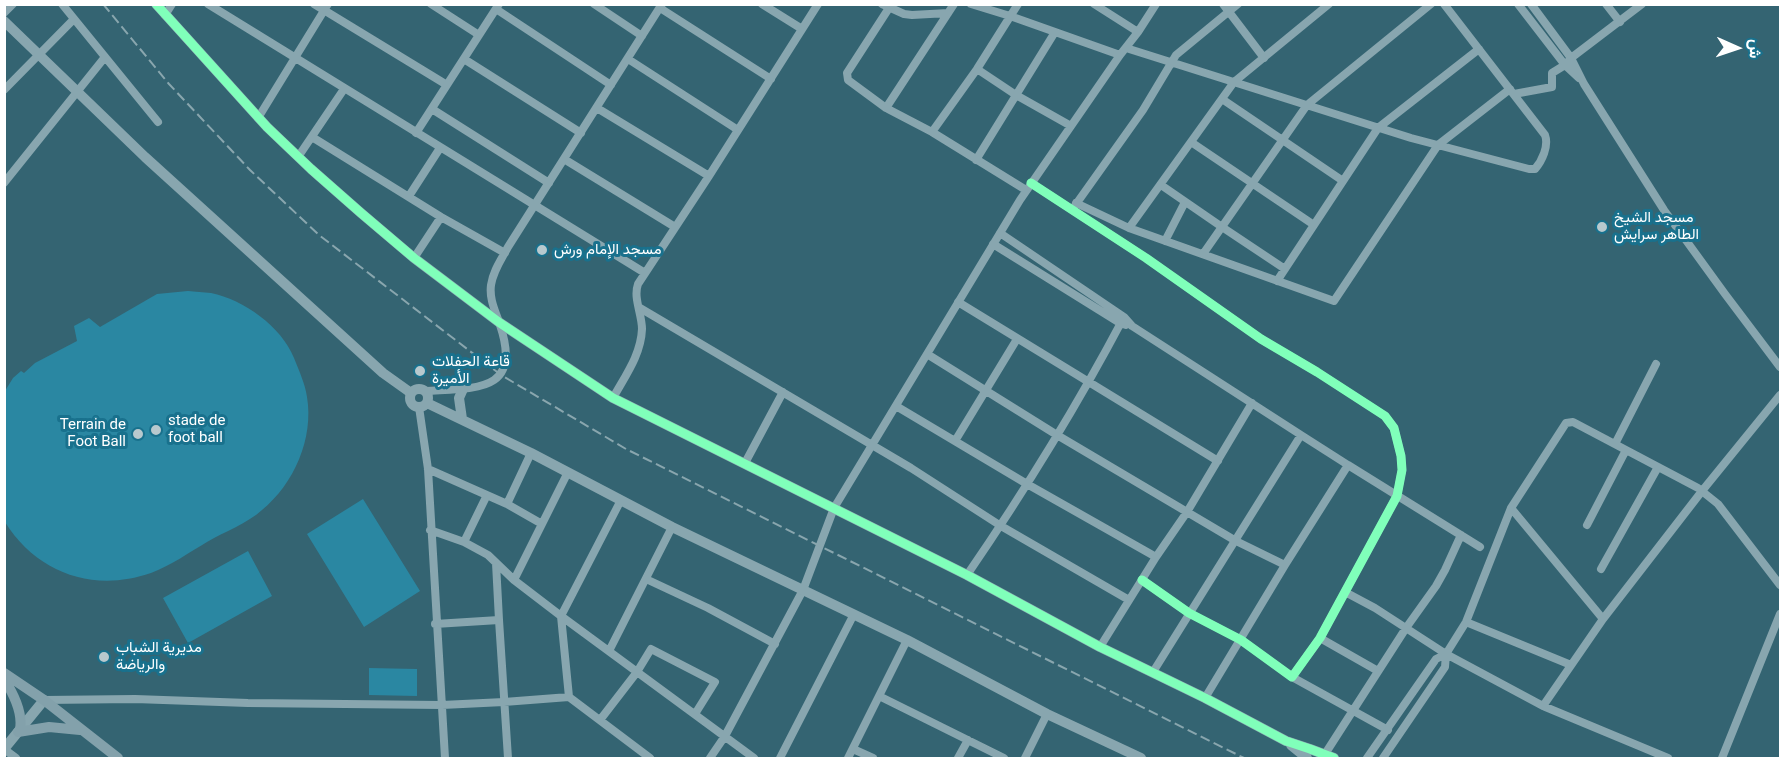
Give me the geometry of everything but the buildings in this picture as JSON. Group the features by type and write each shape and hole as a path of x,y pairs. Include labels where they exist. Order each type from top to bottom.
{"main road":[{"path":"4,673 44,700 118,759"},
{"path":"4,678 13,694 21,719 19,730 42,727 81,730"}],"street":[{"path":"13,4 5,21 145,157 393,381 411,393"},
{"path":"62,4 158,122"},
{"path":"156,4 258,118 298,157 414,258 500,323 613,398 967,575 1100,647 1205,698 1286,741 1329,756 1378,671 1436,586 1461,535"},
{"path":"165,15 172,4"},
{"path":"208,4 645,273"},
{"path":"314,4 326,8 447,85"},
{"path":"431,4 479,35"},
{"path":"594,4 642,36"},
{"path":"762,4 802,29"},
{"path":"613,398 631,366 640,342 642,330 636,289 818,4"},
{"path":"886,108 954,4"},
{"path":"971,4 1055,32 1172,62 1378,128 1534,169 1538,166 1547,140 1447,6"},
{"path":"932,132 977,69 1018,4"},
{"path":"1094,4 1138,32"},
{"path":"710,759 725,736 803,590 834,508 1029,187 1156,4"},
{"path":"1074,206 1143,110 1180,51 1226,8 1238,4"},
{"path":"1130,228 1234,82 1329,4"},
{"path":"1203,255 1307,105 1431,4"},
{"path":"1518,4 1568,61"},
{"path":"1531,4 1664,210 1780,367"},
{"path":"1606,4 1620,22"},
{"path":"948,13 912,15 884,5 846,76 848,80 886,108 932,132 976,160 1029,187 1130,228 1334,301 1438,145 1512,92 1552,87 1552,73 1642,4"},
{"path":"411,393 411,402 424,400 463,389 486,386 501,375 506,359 506,341 491,300 494,274 534,206 661,6 771,79"},
{"path":"416,133 497,7 611,85"},
{"path":"258,118 326,8"},
{"path":"1226,8 1264,58"},
{"path":"4,90 74,19"},
{"path":"976,160 1055,32"},
{"path":"1277,281 1378,128 1479,49"},
{"path":"6,179 105,57"},
{"path":"464,59 581,133"},
{"path":"627,59 738,130"},
{"path":"977,69 1071,126"},
{"path":"298,157 344,88"},
{"path":"1222,99 1343,181"},
{"path":"597,108 709,176"},
{"path":"432,109 549,183"},
{"path":"312,137 441,217 505,253"},
{"path":"1191,142 1314,225"},
{"path":"409,196 440,148"},
{"path":"564,159 675,227"},
{"path":"1161,185 1285,269"},
{"path":"1165,241 1185,202"},
{"path":"1074,206 1262,339 1385,416 1394,428 1402,470 1397,496 1320,638 1292,677"},
{"path":"414,258 441,217"},
{"path":"1000,233 1058,272 1122,320"},
{"path":"993,244 1052,281 1132,326 1480,547"},
{"path":"1052,281 1058,272"},
{"path":"958,302 1218,461"},
{"path":"640,308 938,484 1001,526 1129,600"},
{"path":"967,575 1001,526 1089,382 1122,320"},
{"path":"955,441 1017,339"},
{"path":"927,354 1056,435 1236,541 1285,565"},
{"path":"1615,444 1656,364"},
{"path":"411,393 418,388 424,400 435,624 445,759"},
{"path":"462,419 459,398 463,389"},
{"path":"745,463 783,392"},
{"path":"1543,706 1603,619 1780,397"},
{"path":"424,400 672,527 907,640 1047,714 1141,759"},
{"path":"1100,647 1187,512 1252,403"},
{"path":"896,406 1156,557"},
{"path":"1383,759 1445,667 1446,654 1466,622 1511,508 1566,423 1573,422 1615,444 1702,492 1718,504 1780,585"},
{"path":"1153,672 1301,435"},
{"path":"1587,525 1626,450"},
{"path":"507,504 531,453"},
{"path":"1205,698 1348,465"},
{"path":"1601,569 1658,467"},
{"path":"428,469 507,504 542,524"},
{"path":"514,580 568,472"},
{"path":"464,542 487,495"},
{"path":"569,697 561,616 621,500"},
{"path":"1511,508 1603,619"},
{"path":"609,651 672,527"},
{"path":"430,530 464,542 488,555 514,580 754,759"},
{"path":"496,563 508,759"},
{"path":"646,579 708,608 775,644"},
{"path":"1142,580 1189,613 1241,640 1292,677 1388,730"},
{"path":"1345,592 1406,627 1446,654 1543,706 1668,759"},
{"path":"780,759 854,614"},
{"path":"1722,759 1780,614"},
{"path":"435,624 499,620"},
{"path":"1466,622 1571,665"},
{"path":"1320,638 1378,671"},
{"path":"848,759 907,640"},
{"path":"600,720 637,672 651,649 715,682 695,714"},
{"path":"1367,759 1436,658 1446,654"},
{"path":"879,696 1004,759"},
{"path":"16,759 4,749 44,700 135,699 442,705 569,697 650,759"},
{"path":"1025,759 1047,714"},
{"path":"958,759 968,740"},
{"path":"1286,741 1307,759"},
{"path":"853,749 873,759"},
{"path":"633,759 639,751"}],"shaded area":[{"name":"stade de foot ball","path":"188,291 224,296 248,308 271,325 288,346 305,387 308,413 304,444 292,474 284,487 256,515 173,563 151,573 129,579 108,581 68,574 50,566 18,540 5,522 5,391 13,378 21,371 24,373 35,363 77,341 74,326 89,318 100,327 157,294"},
{"path":"363,499 420,591 364,627 307,534"},
{"path":"248,551 272,596 188,643 163,598"},
{"path":"369,668 417,669 417,696 369,695"}],"railway":[{"path":"103,4 169,84 250,170 319,235 501,375 626,449 1244,758"}],"cycle path":[{"path":"156,4 267,127 361,213 414,258 500,323 613,398 967,575 1100,647 1205,698 1286,741 1334,758"},
{"path":"1031,183 1146,258 1261,339 1385,416 1394,428 1402,470 1397,496 1320,638 1292,677 1241,640 1189,613 1142,580"}],"place":[{"name":"مسجد الشيخ الطاهر سرايش","path":"1602,227"},
{"name":"مسجد الإمام ورش","path":"542,250"},
{"name":"قاعة الحفلات الأميرة","path":"420,371"},
{"name":"stade de foot ball","path":"156,430"},
{"name":"Terrain de Foot Ball","path":"138,434"},
{"name":"مديرية الشباب والرياضة","path":"104,657"}]}
